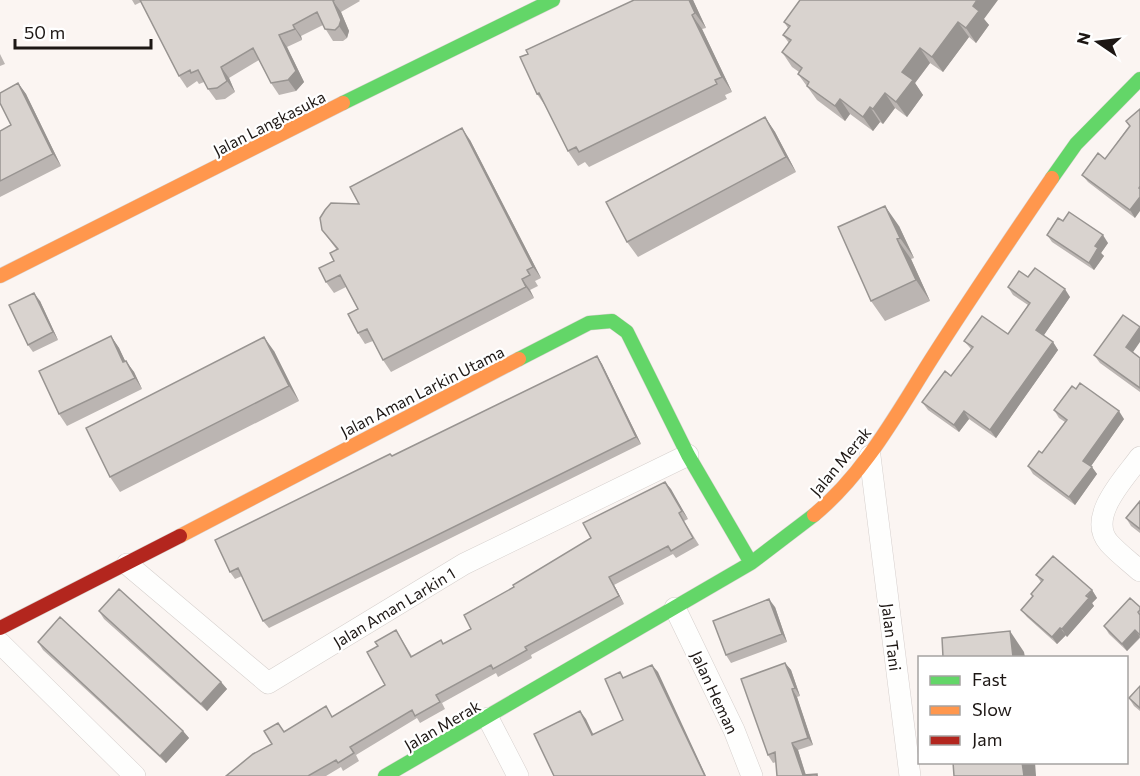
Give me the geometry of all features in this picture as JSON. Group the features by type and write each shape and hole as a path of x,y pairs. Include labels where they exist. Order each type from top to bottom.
{"street":[{"name":"Jalan Langkasuka","path":"0,276 205,174 258,145 553,0"},
{"name":"Jalan Merak","path":"385,776 488,718 750,563 834,499 870,456 995,260 1076,144 1140,79"},
{"name":"Jalan Aman Larkin Utama","path":"0,628 589,323 612,321 627,332 688,455 750,563"},
{"name":"Jalan Aman Larkin 1","path":"127,564 268,683 464,564 688,455"},
{"name":"Jalan Tani","path":"870,456 909,776"},
{"path":"1140,457 1106,505 1101,523 1107,541 1140,571"},
{"path":"846,485 875,498"},
{"name":"Jalan Heman","path":"675,608 734,730 752,776"},
{"path":"0,643 135,776"},
{"path":"488,718 519,776"}],"building":[{"path":"140,0 334,0 341,20 335,30 325,29 317,12 293,25 295,29 279,35 296,71 288,80 271,83 253,48 221,67 227,81 217,88 208,89 198,70 191,73 190,70 179,76"},
{"path":"634,0 689,0 695,13 692,15 722,77 715,80 717,84 579,152 576,147 568,151 520,57 528,54 526,50"},
{"path":"800,0 977,0 973,6 979,11 966,28 958,22 932,57 920,48 902,72 913,80 896,102 885,93 873,109 870,107 863,117 840,99 835,106 807,86 809,82 798,74 802,68 782,52 791,40 783,35 790,26 784,22"},
{"path":"18,83 53,154 0,181 0,131 11,125 0,103 0,93"},
{"path":"1140,109 1140,197 1130,210 1082,175 1098,153 1105,159 1130,126 1126,121"},
{"path":"765,117 786,157 627,242 606,202"},
{"path":"462,128 533,267 527,270 530,275 522,279 526,287 383,360 367,329 358,333 348,314 358,309 340,275 326,282 319,268 334,261 330,253 338,249 322,230 320,218 331,203 359,204 350,187"},
{"path":"885,206 916,280 871,301 838,227"},
{"path":"1069,212 1103,235 1095,246 1098,248 1089,263 1047,235 1058,218 1063,221"},
{"path":"1035,268 1065,289 1036,330 1053,342 990,430 964,411 954,425 922,402 945,371 951,376 973,347 964,341 982,316 1008,334 1030,303 1008,287 1019,271 1028,277"},
{"path":"34,293 53,332 28,345 9,305"},
{"path":"1123,315 1140,327 1126,347 1140,358 1140,388 1094,355"},
{"path":"111,336 123,362 126,361 135,378 59,414 39,371"},
{"path":"264,337 289,386 110,477 86,428"},
{"path":"597,356 636,437 263,621 238,568 230,572 215,540"},
{"path":"1080,383 1119,411 1083,461 1092,467 1069,497 1028,466 1039,451 1042,453 1067,420 1054,410 1072,386 1076,389"},
{"path":"665,482 682,511 679,513 693,538 671,551 668,546 609,577 619,596 525,647 527,650 493,669 491,665 436,695 440,702 415,716 412,710 350,747 354,753 338,763 336,760 308,776 226,776 253,754 272,744 264,731 278,723 284,732 326,706 332,717 385,685 367,652 378,646 375,642 396,630 411,657 441,640 443,644 471,629 464,615 514,587 513,585 591,538 583,523"},
{"path":"1140,501 1140,529 1126,518"},
{"path":"1053,556 1092,590 1086,596 1089,598 1052,637 1021,610 1043,580 1036,575"},
{"path":"119,589 221,682 201,704 99,611"},
{"path":"1130,598 1140,607 1138,612 1140,635 1135,630 1122,644 1104,626"},
{"path":"769,599 782,634 726,655 713,621"},
{"path":"60,617 183,731 160,756 38,642"},
{"path":"1010,631 1013,656 943,656 942,638"},
{"path":"785,663 795,688 792,689 808,738 792,743 803,775 817,774 817,776 777,776 775,752 768,755 741,679"},
{"path":"652,665 705,776 554,776 534,734 580,711 592,735 623,720 605,679 620,672 623,678"},
{"path":"1140,686 1140,708 1129,698"},
{"path":"953,764 1022,764 1024,776 954,776"}],"traffic: fast":[{"path":"343,103 553,0"},
{"path":"1052,178 1076,144 1140,79"},
{"path":"519,359 589,323 612,321 627,332 688,455 751,563"},
{"path":"385,776 751,563 814,515"}],"traffic: slow":[{"path":"0,276 343,103"},
{"path":"814,515 865,461 1052,178"},
{"path":"180,536 519,359"}],"traffic: jam":[{"path":"0,628 180,536"}]}
